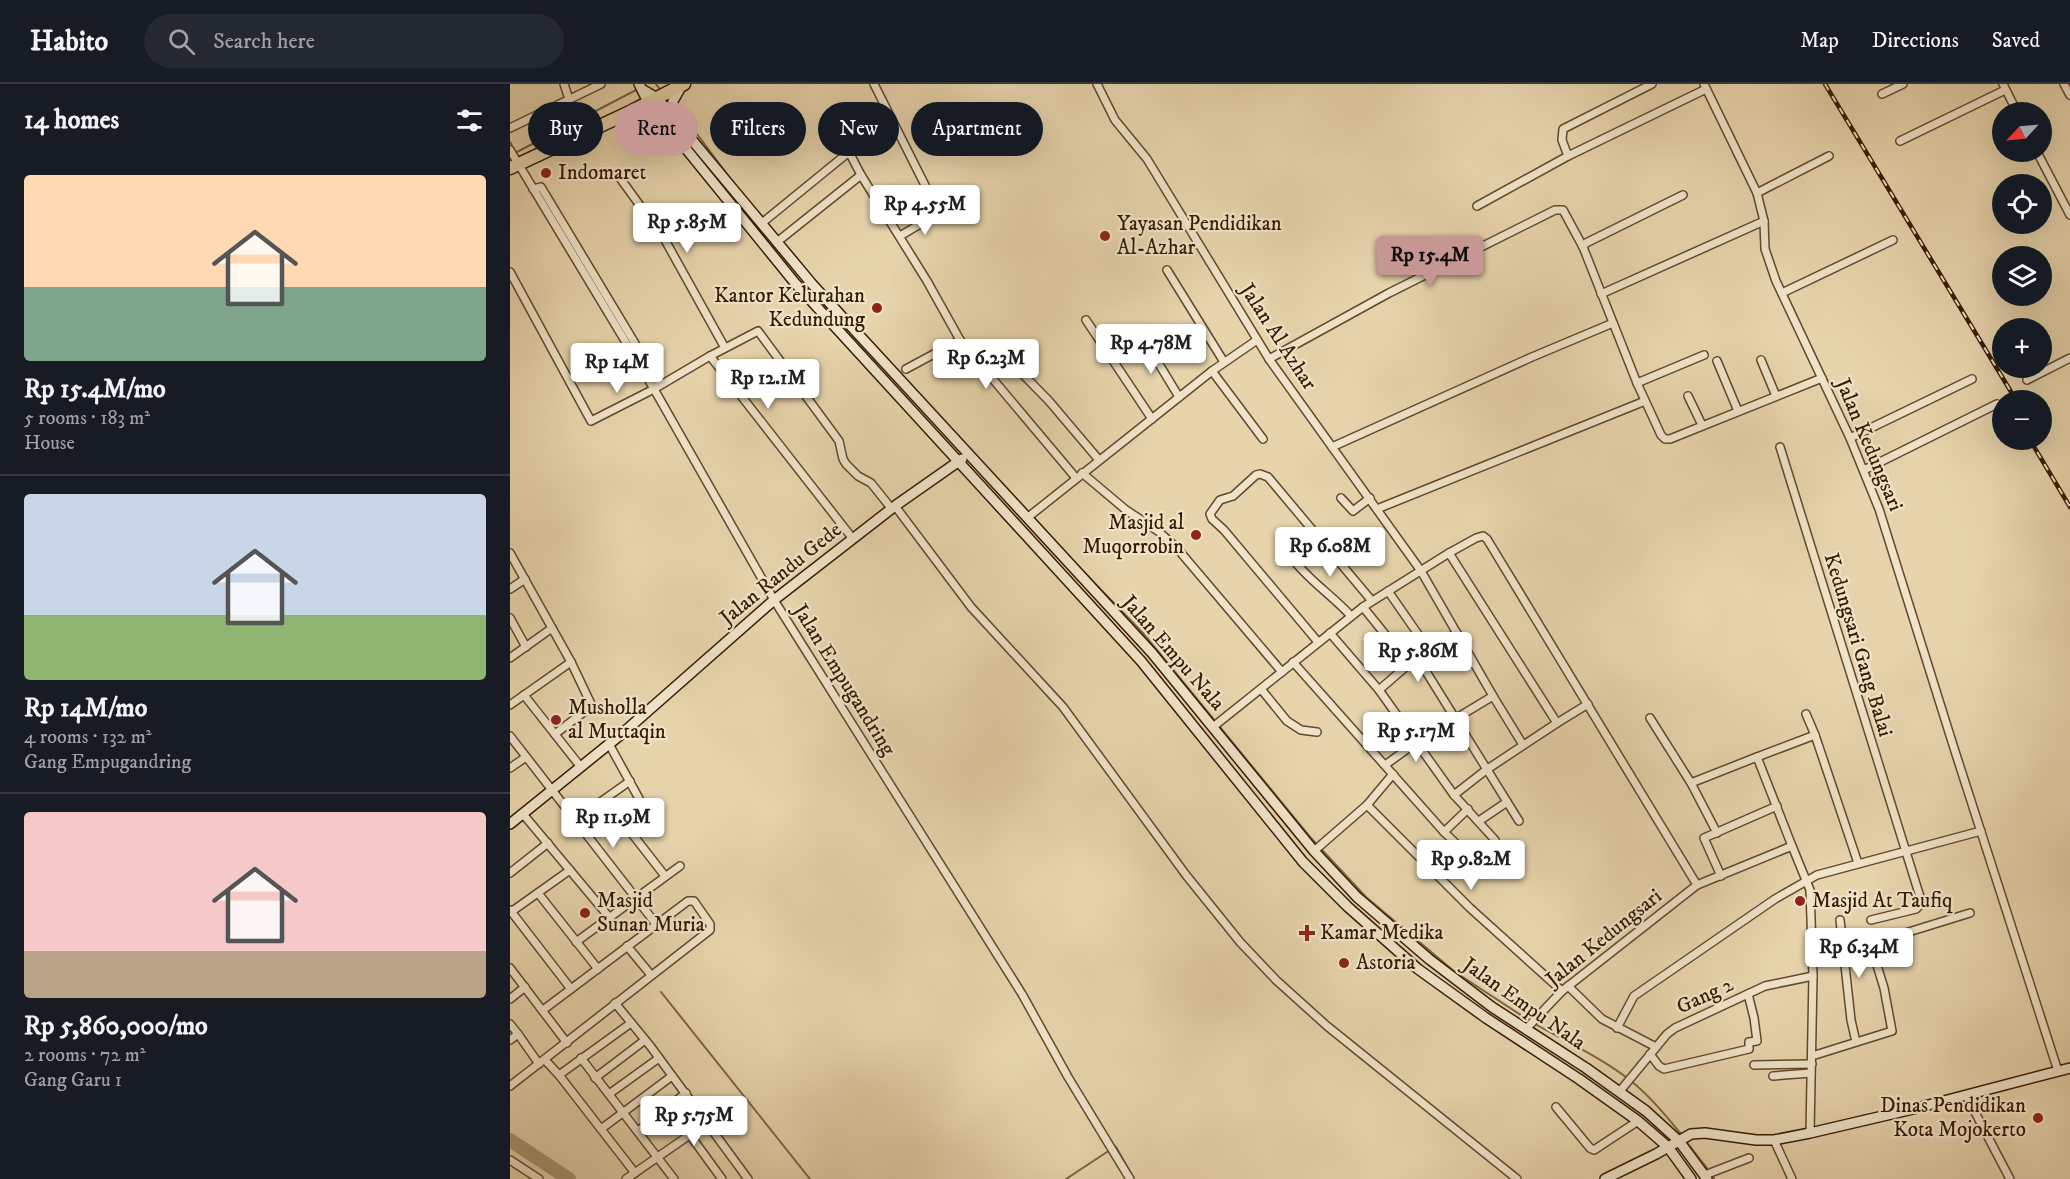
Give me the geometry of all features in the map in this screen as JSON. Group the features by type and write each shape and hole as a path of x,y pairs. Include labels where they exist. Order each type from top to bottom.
{"highway":[{"path":"513,158 654,94 683,85"}],"main road":[{"name":"Jalan Empu Nala","path":"654,94 791,277 1141,662 1303,862 1348,907 1418,969 1486,1018 1595,1089 1638,1121 1668,1147 1691,1179"},
{"name":"Jalan Empu Nala","path":"698,144 781,238 800,270 812,284 969,454 1030,516 1216,724 1357,897 1386,923 1492,1007 1530,1024 1682,1139 1706,1177"},
{"path":"791,277 800,270"},
{"path":"804,292 812,284"},
{"name":"Jalan Randu Gede","path":"510,824 624,732 777,598 893,507 969,454"},
{"path":"1486,1018 1492,1007"},
{"path":"1605,1179 1691,1134 1705,1133 1756,1140 1774,1140 2070,1068"}],"street":[{"path":"564,84 569,99"},
{"path":"510,128 601,84"},
{"path":"874,84 883,102"},
{"name":"Jalan Al Azhar","path":"1097,84 1115,120 1148,159 1269,359 1371,498 1421,571 1523,745"},
{"path":"1568,156 1562,140 1563,129 1652,84"},
{"path":"1882,94 1903,84"},
{"path":"2064,84 2070,95"},
{"path":"1477,206 1568,156 1705,86"},
{"name":"Jalan Kedungsari","path":"1705,86 1757,193 1764,221 1767,257 1850,438 1887,530 2058,1071"},
{"path":"1900,141 2004,87 2012,102"},
{"path":"899,134 936,204 937,214 900,236"},
{"path":"765,221 844,156"},
{"path":"851,156 960,340 1079,476 1158,531 1176,547 1282,672"},
{"path":"1757,193 1829,156"},
{"name":"Jalan Empugandring","path":"513,158 536,188 590,273 658,387 777,598 1022,994 1068,1077 1130,1179"},
{"path":"2042,162 2070,215"},
{"path":"781,238 861,175"},
{"path":"620,178 664,240 725,348"},
{"path":"1583,247 1586,243 1683,195"},
{"path":"1269,359 1389,293 1555,210 1563,210 1583,247 1637,382 1661,435 1665,439 1670,439 1822,378"},
{"path":"1601,294 1764,221"},
{"path":"1782,293 1893,240"},
{"path":"1167,270 1224,362"},
{"path":"510,272 591,421 658,387 755,331 759,332 839,441 844,461 856,474 870,482 893,507 971,607 1068,714 1186,875 1240,942 1276,980 1327,1026 1517,1179"},
{"path":"1086,320 1152,419"},
{"path":"1332,447 1613,323"},
{"path":"906,369 960,340"},
{"path":"1030,516 1212,371 1257,340"},
{"path":"1145,341 1179,397"},
{"path":"1003,354 1049,400 1099,460"},
{"path":"1637,382 1704,355"},
{"path":"710,356 853,539"},
{"path":"2027,380 2070,358"},
{"path":"1761,360 1776,396"},
{"path":"1718,361 1738,411"},
{"path":"1212,371 1263,439"},
{"path":"1850,438 1972,379"},
{"path":"1688,396 1702,425"},
{"path":"1377,509 1645,400"},
{"path":"1864,470 1992,406"},
{"name":"Kedungsari Gang Balai","path":"1780,447 1904,852 1921,900 1916,909 1871,920"},
{"path":"1318,642 1211,517 1210,514 1220,500 1233,496 1256,475 1264,474 1272,480 1372,601"},
{"path":"1341,498 1353,511 1371,498"},
{"path":"1216,724 1363,607 1449,553 1483,536 1487,539 1697,885"},
{"path":"1449,553 1557,723"},
{"path":"510,554 571,662 591,704 590,708 555,734"},
{"path":"1291,557 1301,570 1351,616"},
{"path":"510,589 525,579"},
{"path":"1388,591 1430,650"},
{"path":"1363,607 1409,664"},
{"path":"510,618 526,647"},
{"path":"510,658 552,628"},
{"path":"1330,633 1379,690 1454,795 1495,840"},
{"path":"1379,690 1417,657 1457,633"},
{"path":"1417,657 1519,822"},
{"path":"510,705 571,662"},
{"path":"1293,662 1444,832 1469,856"},
{"path":"1261,689 1287,721 1301,730 1317,732"},
{"path":"524,695 580,766"},
{"path":"1385,765 1454,718 1493,696"},
{"path":"1454,795 1486,770 1588,704"},
{"path":"1806,714 1858,863"},
{"path":"1650,718 1690,783 1717,833"},
{"path":"1690,783 1815,735"},
{"path":"510,736 656,924"},
{"path":"609,744 642,804 625,824"},
{"path":"510,768 526,756"},
{"path":"1757,757 1810,890 1813,976 1810,1133"},
{"path":"1317,848 1367,805 1393,774"},
{"path":"575,820 630,781"},
{"path":"605,799 665,876"},
{"path":"1479,821 1507,802"},
{"path":"1367,805 1470,908 1598,1016 1656,1047"},
{"path":"1721,876 1704,838 1777,806"},
{"path":"1444,832 1467,809"},
{"path":"523,814 609,917"},
{"path":"1617,1028 1634,996 1775,899 1820,874 1981,831"},
{"path":"510,873 548,843"},
{"name":"Jalan Kedungsari","path":"1530,1024 1565,988 1697,885 1792,846"},
{"path":"576,942 680,866"},
{"path":"570,870 511,911 571,989"},
{"path":"537,894 598,969"},
{"path":"510,1086 711,928 710,924 692,900 656,924 543,1010"},
{"path":"1754,1065 1812,1060 1856,1042 1892,1031 1884,988 1872,944 1970,913"},
{"path":"1840,920 1851,1020 1856,1042"},
{"path":"627,946 651,975"},
{"path":"510,968 567,1043"},
{"name":"Gang 2","path":"1620,1091 1656,1047 1675,1029 1774,983 1813,976"},
{"path":"510,999 525,987"},
{"path":"1650,1054 1659,1066 1664,1068 1749,1049 1749,1042 1757,1041 1748,994"},
{"path":"615,1003 659,1058 748,1179"},
{"path":"559,1075 631,1023"},
{"path":"510,1024 542,1062 559,1075 635,1173"},
{"path":"510,1040 518,1034"},
{"path":"596,1078 645,1040"},
{"path":"581,1058 674,1179"},
{"path":"609,1094 659,1058"},
{"path":"1773,1076 1811,1073"},
{"path":"601,1129 672,1076"},
{"path":"638,1131 686,1094"},
{"path":"1966,1095 2010,1179"},
{"path":"1556,1107 1592,1149 1598,1148 1638,1121"},
{"path":"626,1179 717,1116"},
{"path":"690,1135 722,1179"},
{"path":"1774,1140 1792,1179"},
{"path":"1706,1177 1749,1158"},
{"path":"510,1160 539,1179"}],"waterway":[{"path":"656,84 661,91"},
{"path":"515,153 638,89"},
{"path":"698,135 730,178"},
{"path":"510,142 516,153"},
{"path":"1076,564 1143,633 1310,837 1366,897 1455,972 1530,1021"},
{"path":"661,992 810,1179"},
{"path":"1535,1024 1596,1058 1631,1081 1682,1135"},
{"path":"510,1140 569,1179"},
{"path":"1685,1140 1707,1168"},
{"path":"1116,1147 1134,1179"},
{"path":"1066,1179 1110,1150"}],"railway":[{"path":"1825,84 2010,390"},
{"path":"2036,450 2070,507"}],"place":[{"name":"Indomaret","path":"546,173"},
{"name":"Yayasan Pendidikan Al-Azhar","path":"1105,236"},
{"name":"Kantor Kelurahan Kedundung","path":"877,308"},
{"name":"Masjid al Muqorrobin","path":"1196,535"},
{"name":"Musholla al Muttaqin","path":"556,720"},
{"name":"Masjid At Taufiq","path":"1800,901"},
{"name":"Masjid Sunan Muria","path":"585,913"},
{"name":"Kamar Medika","path":"1307,933"},
{"name":"Astoria","path":"1344,963"},
{"name":"Dinas Pendidikan Kota Mojokerto","path":"2038,1118"}]}
